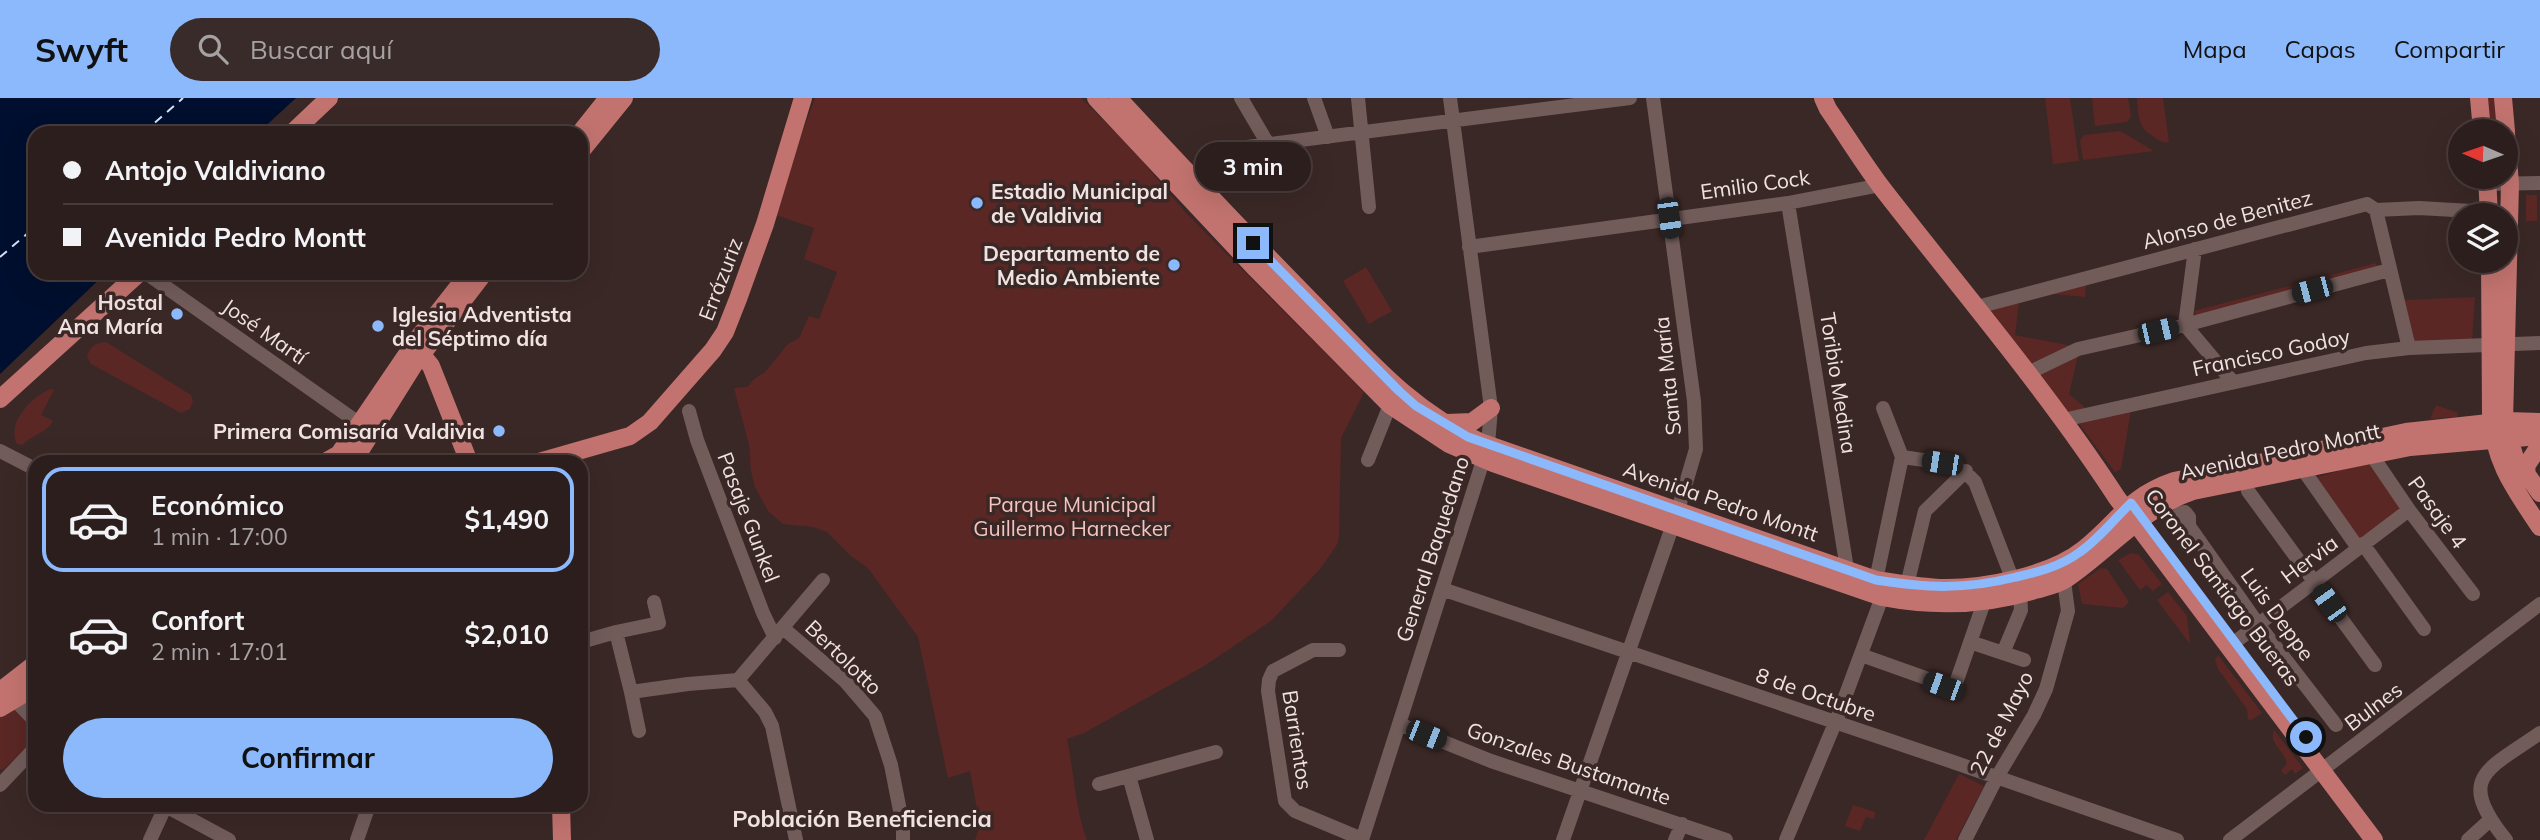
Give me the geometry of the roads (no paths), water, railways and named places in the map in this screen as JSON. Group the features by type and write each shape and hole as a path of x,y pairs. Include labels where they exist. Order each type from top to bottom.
{"main road":[{"path":"299,126 329,98"},
{"path":"586,126 608,98"},
{"path":"588,142 624,98"},
{"name":"Errázuriz","path":"564,455 630,436 650,422 726,332 765,224 803,98"},
{"name":"Avenida Pedro Montt","path":"1096,98 1248,249 1399,391 1485,452"},
{"name":"Avenida Pedro Montt","path":"1118,98 1248,249 1390,405 1449,444 1485,452 1879,588 1937,605 1984,602 2020,595 2064,581 2113,543 2133,513 2156,488 2174,481 2406,432 2500,431 2540,436"},
{"name":"Coronel Santiago Bueras","path":"1824,98 1828,109 1881,186 2235,642 2374,840"},
{"path":"2479,98 2481,119"},
{"path":"2503,98 2505,119"},
{"path":"2498,346 2510,189"},
{"path":"2491,273 2498,346 2501,465 2540,527"},
{"path":"0,399 131,280"},
{"path":"342,455 417,352 463,280"},
{"path":"341,455 360,424 478,280"},
{"path":"417,352 431,366 466,455"},
{"path":"1442,423 1472,422 1491,408"},
{"name":"Avenida Pedro Montt","path":"1879,588 1908,585 1960,588 2012,578 2050,568 2071,558 2133,513 2193,491 2540,422"},
{"path":"2500,431 2515,458 2540,492"},
{"path":"2527,476 2526,466 2540,445"},
{"name":"Coronel Santiago Bueras","path":"2133,513 2151,542 2381,840"},
{"path":"2113,543 2135,540 2151,542"},
{"path":"4,696 28,671"},
{"path":"4,696 28,689"},
{"path":"561,812 562,840"}],"street":[{"path":"1241,98 1268,144"},
{"path":"1314,98 1328,137"},
{"path":"1358,98 1368,207"},
{"name":"General Baquedano","path":"1362,839 1485,452 1491,408 1450,98"},
{"path":"1247,147 1629,98"},
{"name":"Santa María","path":"1563,840 1630,653 1696,449 1694,401 1653,98"},
{"path":"2518,184 2540,183"},
{"name":"Emilio Cock","path":"1469,247 1788,203 1881,186"},
{"name":"Toribio Medina","path":"1788,203 1845,576"},
{"name":"Alonso de Benitez","path":"1977,307 2367,204 2376,210 2419,208 2448,210"},
{"path":"2376,210 2409,348"},
{"path":"2196,249 2185,324 2233,382"},
{"path":"2026,373 2078,349 2185,324 2389,270"},
{"name":"José Martí","path":"156,280 360,424"},
{"name":"Francisco Godoy","path":"2063,420 2365,353 2409,348 2540,343"},
{"path":"1368,460 1390,405"},
{"path":"1786,840 1861,655 1879,588 1902,457 1882,408"},
{"name":"Pasaje Gunkel","path":"689,411 697,440 763,613 779,633"},
{"path":"0,451 28,465"},
{"name":"Pasaje 4","path":"2371,454 2409,510 2473,594"},
{"path":"1902,457 1942,463 1966,471 1975,482 2012,578"},
{"path":"2302,468 2424,629"},
{"path":"1908,585 1925,512 1966,471"},
{"path":"2248,491 2375,665"},
{"name":"Hervia","path":"2235,642 2409,510"},
{"name":"Luis Deppe","path":"2189,526 2258,624 2336,725"},
{"path":"631,692 738,680 823,580"},
{"name":"22 de Mayo","path":"1965,840 2046,689 2068,611 2064,581"},
{"name":"8 de Octubre","path":"1442,589 2177,840"},
{"path":"2003,653 2021,610 2020,595"},
{"path":"588,640 659,623 654,602"},
{"path":"1861,655 1951,687 1957,680 1984,602"},
{"name":"Bulnes","path":"2230,840 2540,604"},
{"path":"616,632 639,731"},
{"name":"Bertolotto","path":"779,633 845,681 875,716 891,765 903,826 903,840"},
{"path":"1970,642 2024,660"},
{"name":"Barrientos","path":"1339,650 1313,650 1273,671 1268,691 1284,801 1295,811 1362,839"},
{"path":"738,680 765,712 772,726 796,840"},
{"path":"4,696 28,715"},
{"name":"Gonzales Bustamante","path":"1399,724 1491,761 1726,840"},
{"path":"2506,840 2490,820 2479,796 2479,786 2491,767 2540,733"},
{"path":"1099,784 1216,752"},
{"path":"0,784 28,755"},
{"path":"1129,776 1147,840"},
{"path":"150,840 162,812"},
{"path":"178,812 229,840"},
{"path":"357,840 367,812"},
{"path":"2468,840 2490,820"},
{"path":"1675,840 1682,824"}],"water":[{"path":"0,98 296,98 266,126 28,126 28,280 99,280 0,374"}],"place":[{"name":"Estadio Municipal de Valdivia","path":"977,203"},
{"name":"Departamento de Medio Ambiente","path":"1174,265"},
{"name":"Hostal Ana María","path":"177,314"},
{"name":"Iglesia Adventista del Séptimo día","path":"378,326"},
{"name":"Primera Comisaría Valdivia","path":"499,431"}],"district":[{"name":"Población Beneficiencia","path":"862,818"}],"park label":[{"name":"Parque Municipal Guillermo Harnecker","path":"1072,516"}]}
